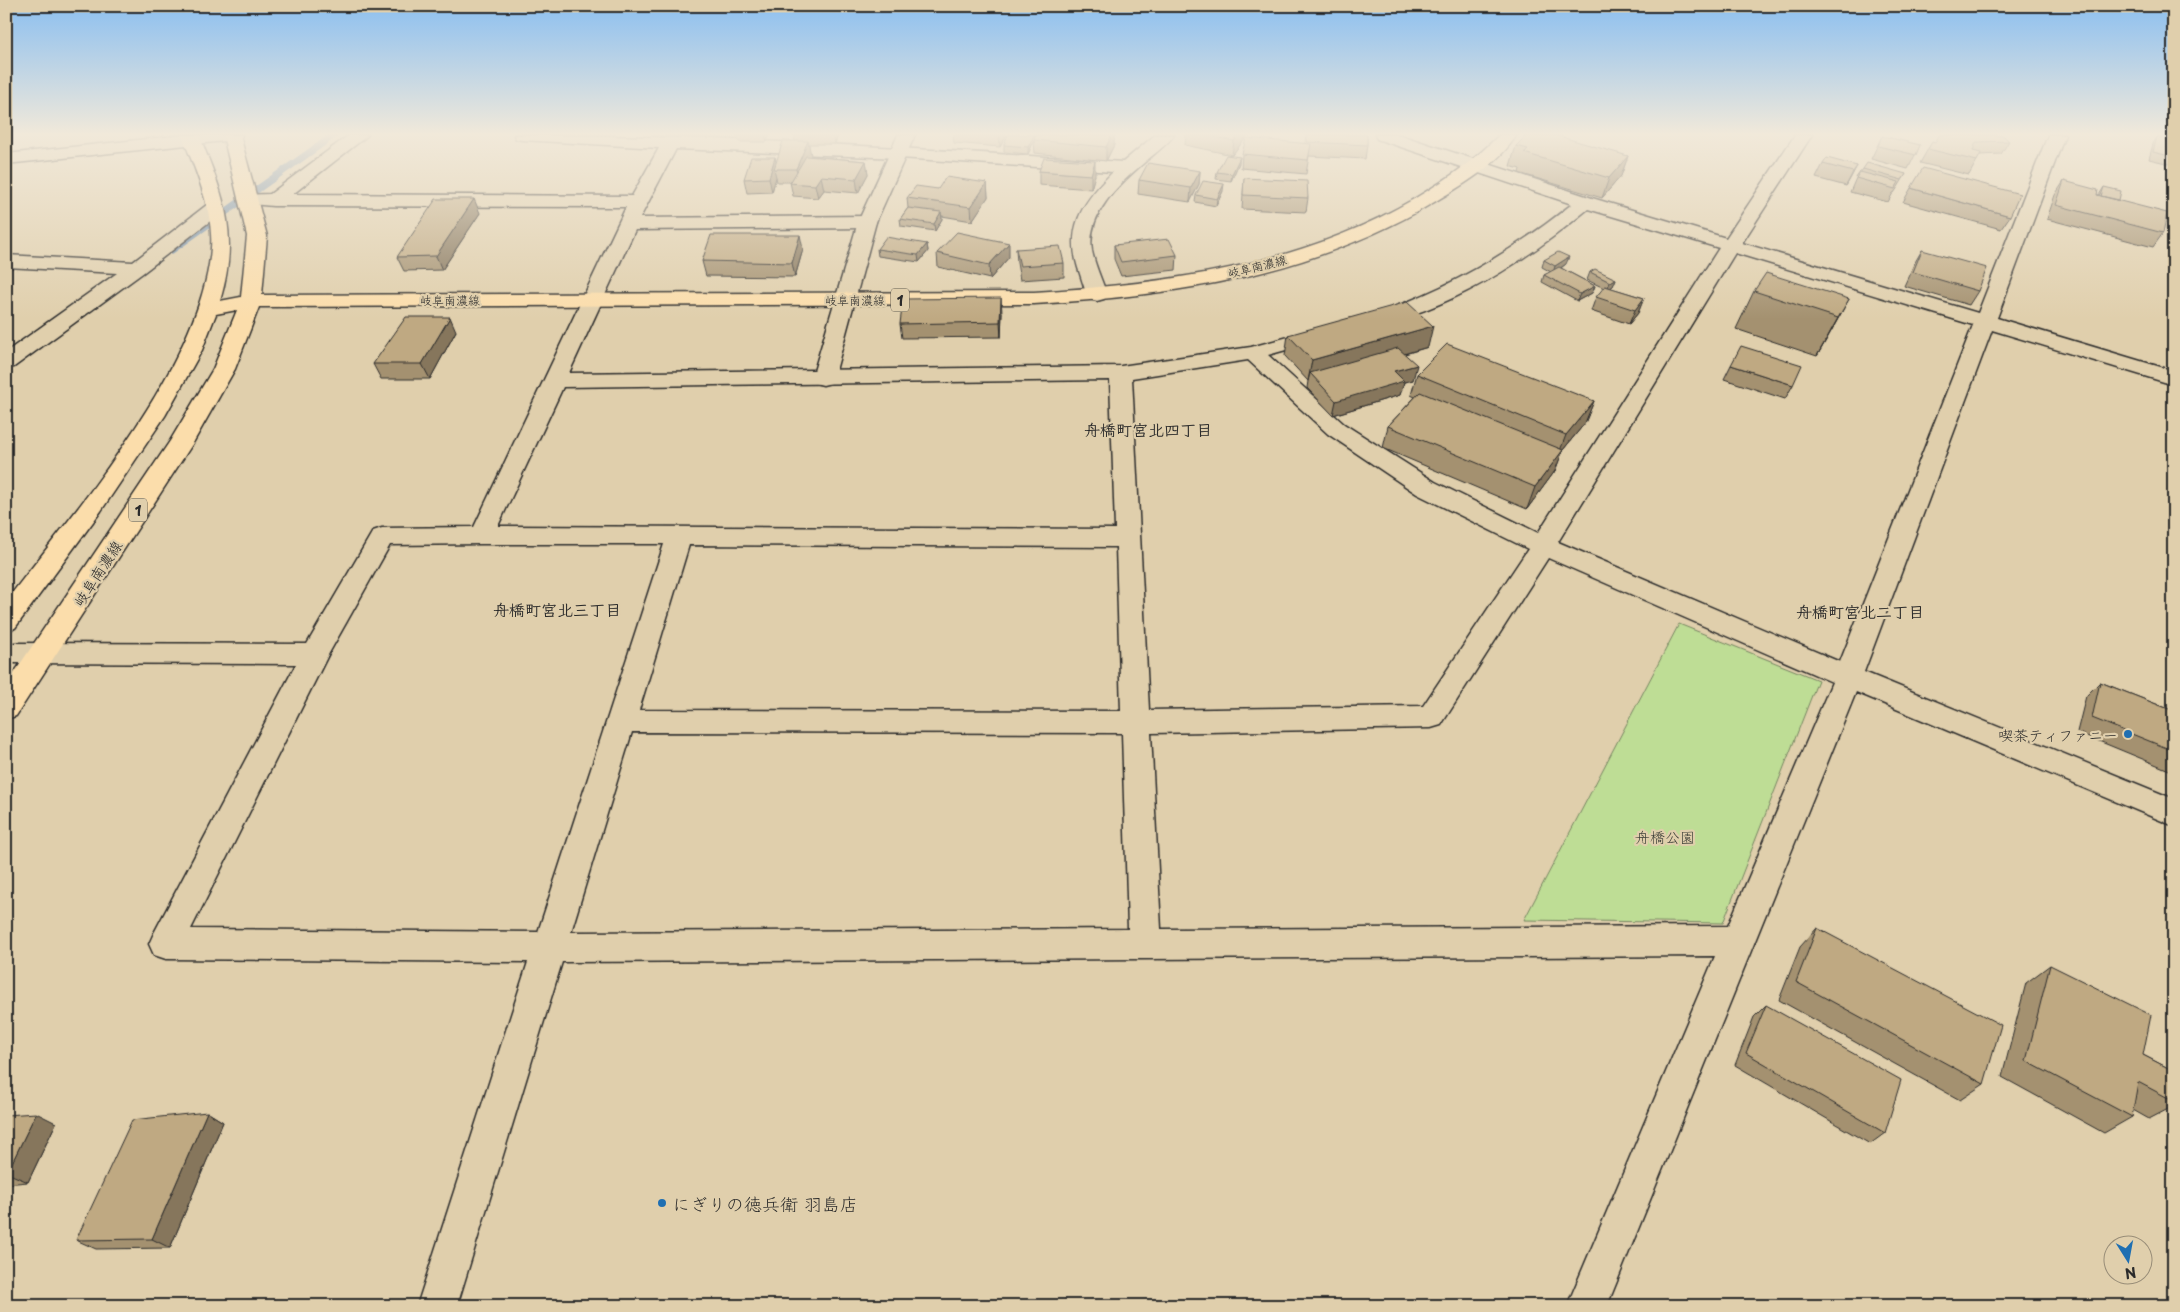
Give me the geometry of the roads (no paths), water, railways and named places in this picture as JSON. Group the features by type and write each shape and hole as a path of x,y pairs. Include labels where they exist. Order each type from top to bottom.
{"main road":[{"path":"6,621 135,446 179,375 207,310 221,247 216,209 212,196"},
{"path":"247,196 257,236 252,302"},
{"name":"岐阜南濃線","path":"207,310 252,302 594,299 845,300 1097,296 1147,289 1245,270 1342,242 1385,224 1433,196"},
{"name":"岐阜南濃線","path":"6,708 44,654 181,443 224,369 252,302"}],"street":[{"path":"273,200 278,196"},
{"path":"482,535 641,196"},
{"path":"823,378 867,222 879,196"},
{"path":"1097,296 1082,244 1084,223 1094,205 1102,196"},
{"path":"1566,196 2174,378"},
{"path":"621,722 1136,722 1431,717 1543,546 1730,246 1763,196"},
{"path":"1587,1306 1848,677 2034,196"},
{"path":"248,200 638,202"},
{"path":"555,380 1121,373 1253,353 1392,315 1447,293 1496,267 1552,231 1585,202"},
{"path":"6,362 216,209"},
{"path":"628,224 867,222"},
{"path":"6,261 137,268"},
{"path":"1253,353 1344,434 1426,488 1543,546 1848,677 2174,813"},
{"path":"1121,373 1145,944"},
{"path":"1128,538 482,535 382,537 315,654 166,944 550,947 1738,941"},
{"path":"438,1306 679,536"},
{"path":"6,653 315,654"}],"waterway":[{"path":"172,250 248,196"}],"place":[{"name":"喫茶ティファニー","path":"2128,734"},
{"name":"にぎりの徳兵衛 羽島店","path":"662,1203"}],"district":[{"name":"舟橋町宮北四丁目","path":"1148,429"},
{"name":"舟橋町宮北三丁目","path":"557,609"},
{"name":"舟橋町宮北二丁目","path":"1860,611"}],"park label":[{"name":"舟橋公園","path":"1665,836"}]}
